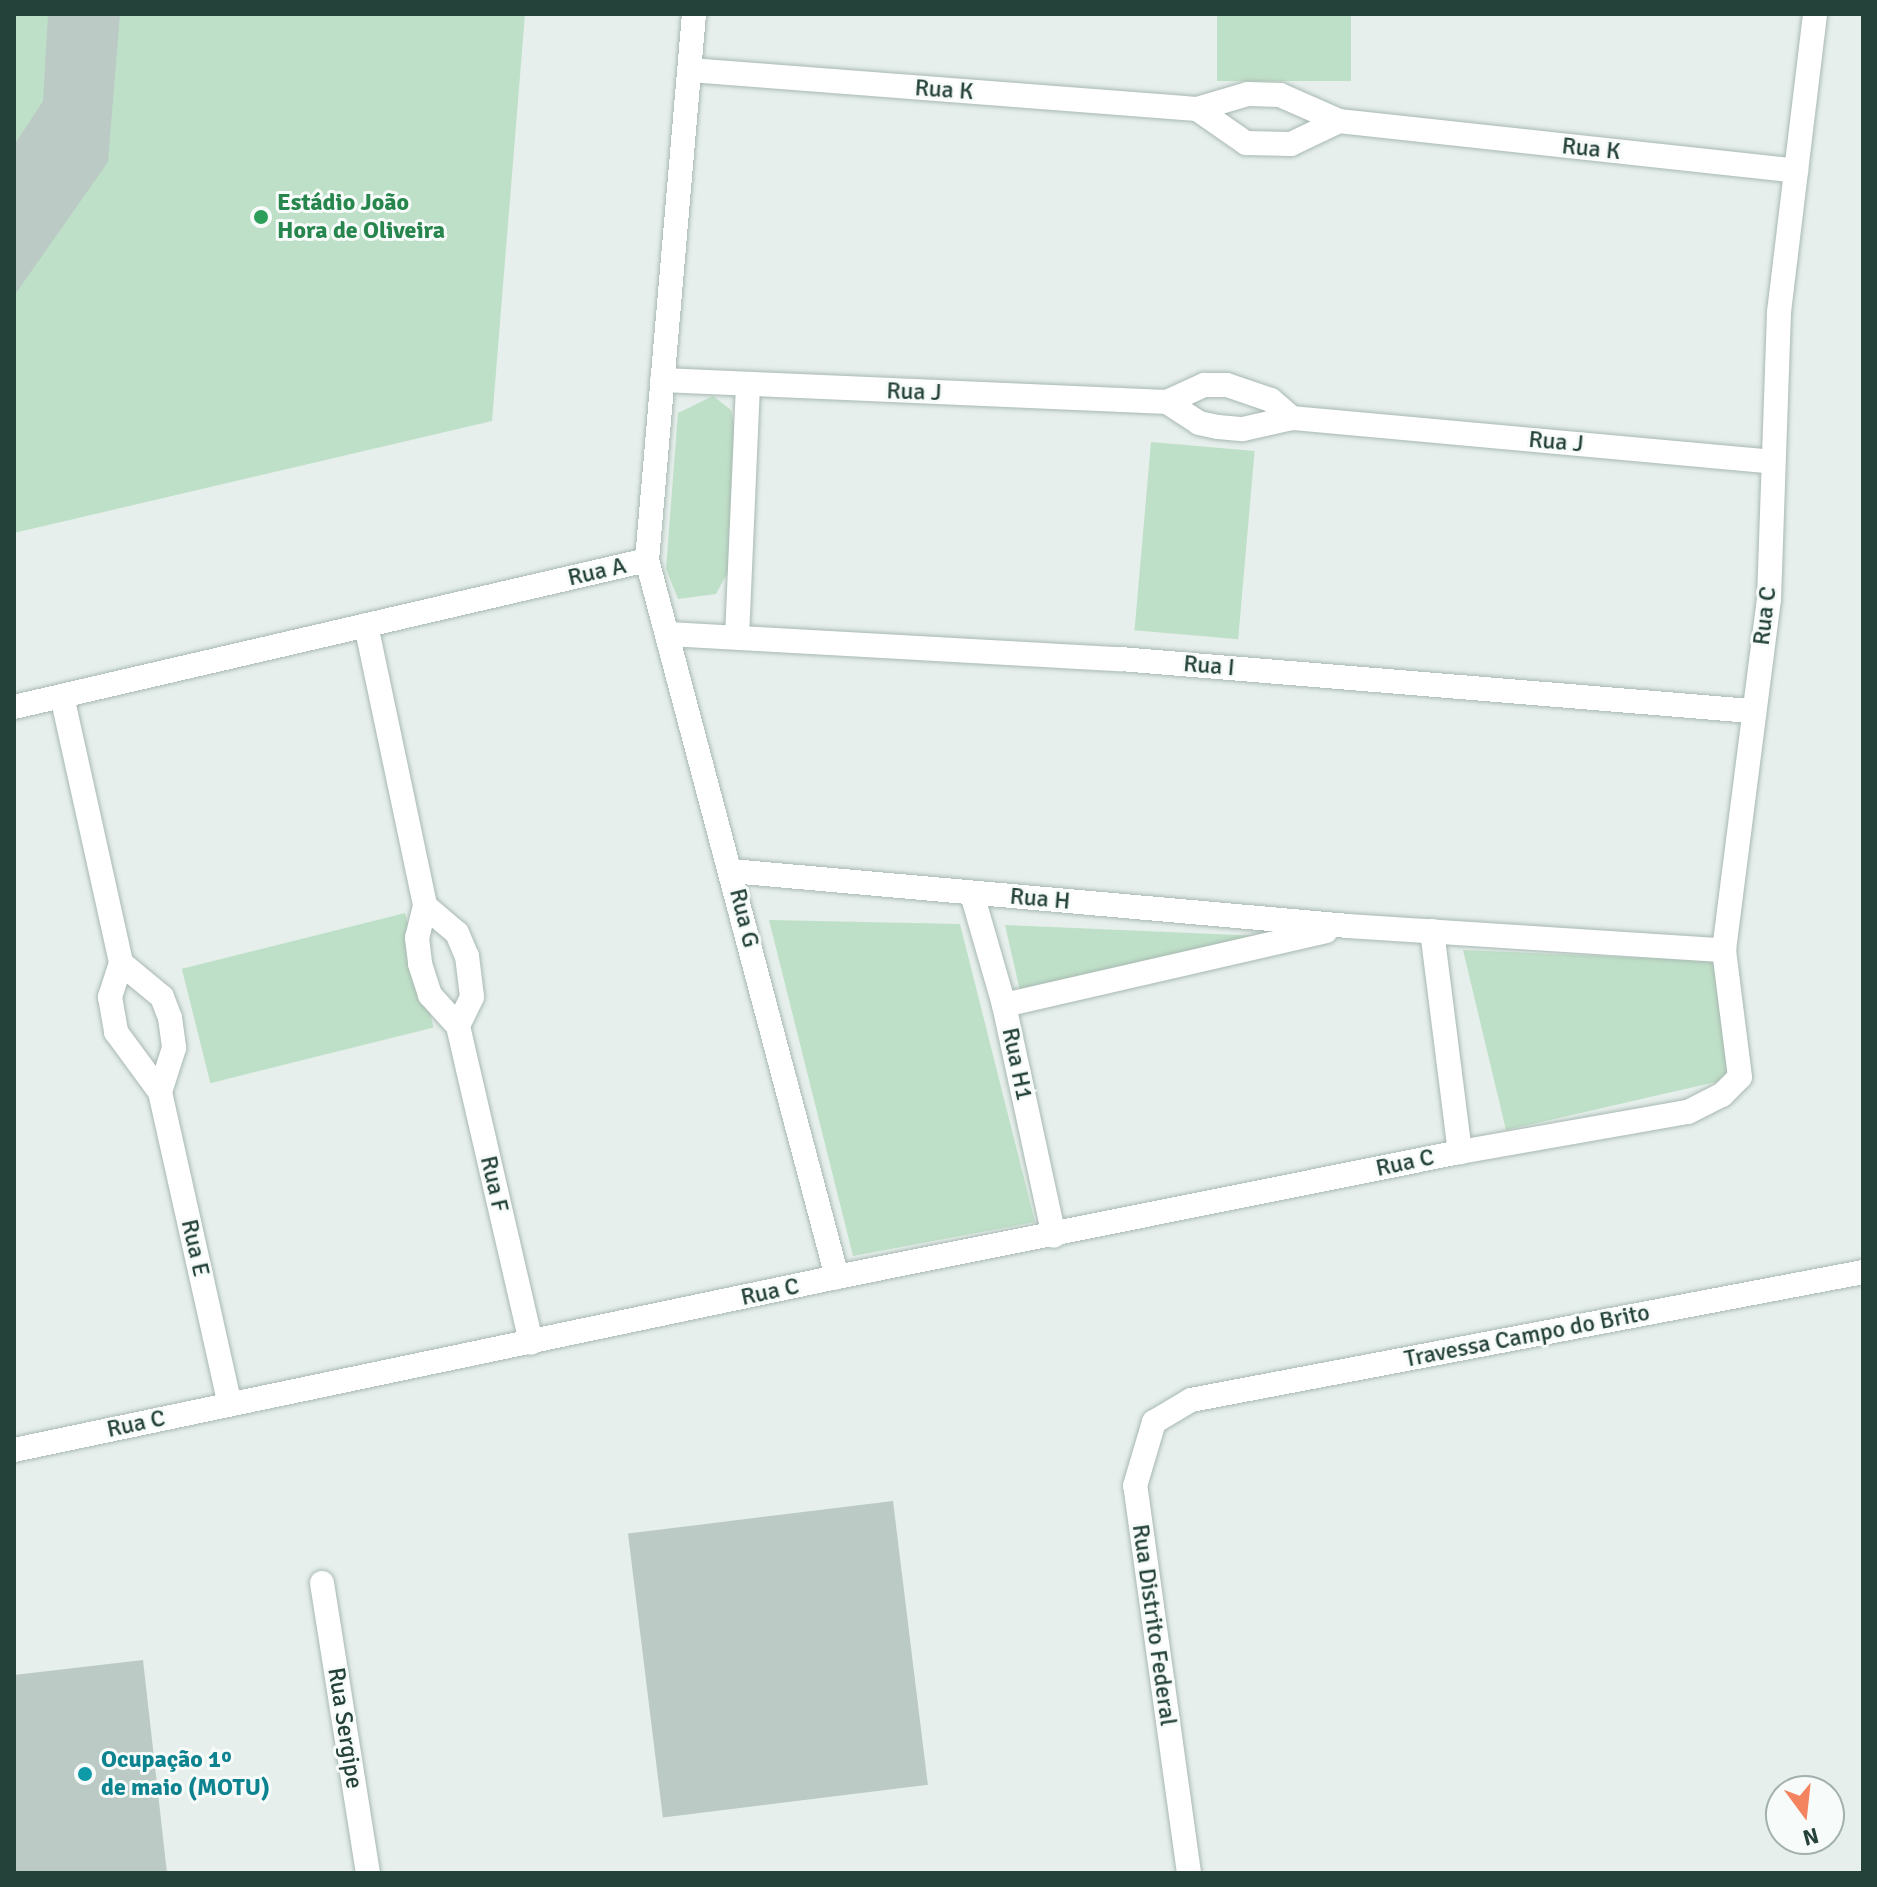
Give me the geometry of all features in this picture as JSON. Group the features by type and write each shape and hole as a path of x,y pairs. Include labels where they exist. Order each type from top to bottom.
{"street":[{"name":"Rua A","path":"14,707 647,560 694,14"},
{"name":"Rua C","path":"14,1450 837,1277 1054,1236 1460,1152 1688,1112 1722,1095 1740,1077 1724,950 1751,711 1769,599 1779,312 1815,14"},
{"name":"Rua K","path":"690,70 1197,109 1248,94 1280,95 1339,121 1796,171"},
{"path":"1197,109 1246,143 1291,144 1339,121"},
{"name":"Rua J","path":"662,380 1167,402 1204,385 1227,385 1271,400 1292,418"},
{"path":"737,637 748,386"},
{"name":"Rua J","path":"1167,402 1199,423 1218,427 1243,429 1292,418 1773,462"},
{"name":"Rua G","path":"647,560 837,1277"},
{"name":"Rua F","path":"366,625 425,906 417,938 420,964 430,995 458,1026 531,1343"},
{"name":"Rua I","path":"667,634 1120,659 1751,711"},
{"name":"Rua E","path":"62,696 121,963 110,997 116,1032 160,1092 230,1404"},
{"name":"Rua H","path":"731,871 1348,926 1724,950"},
{"name":"Rua H1","path":"972,894 1004,1005 1054,1236"},
{"path":"425,906 452,926 467,956 472,997 458,1026"},
{"name":"Rua H","path":"1004,1005 1348,926"},
{"path":"1432,931 1460,1152"},
{"path":"121,963 162,997 170,1018 174,1048 160,1092"},
{"name":"Travessa Campo do Brito","path":"1191,1400 1863,1272"},
{"name":"Rua Distrito Federal","path":"1189,1873 1135,1486 1154,1422 1191,1400"},
{"name":"Rua Sergipe","path":"322,1583 368,1873"}],"green space":[{"name":"Estádio João Hora de Oliveira","path":"14,14 525,14 492,421 14,533"},
{"path":"1217,14 1351,14 1351,81 1217,81"},
{"path":"713,396 731,410 734,424 732,564 716,594 678,599 666,569 678,413"},
{"path":"1151,442 1255,451 1238,639 1135,630"},
{"path":"405,913 434,1027 210,1083 182,969"},
{"path":"769,920 960,924 1035,1222 853,1256"},
{"path":"1005,925 1261,936 1021,995"},
{"path":"1463,950 1715,961 1733,1078 1506,1130"}],"building":[{"path":"48,14 120,14 108,162 14,296 14,145 43,101"},
{"path":"893,1501 928,1785 663,1817 628,1534"},
{"name":"Ocupação 1º de maio (MOTU)","path":"143,1660 167,1873 14,1873 14,1675"}],"place":[{"name":"Estádio João Hora de Oliveira","path":"261,217"},
{"name":"Ocupação 1º de maio (MOTU)","path":"85,1774"}]}
